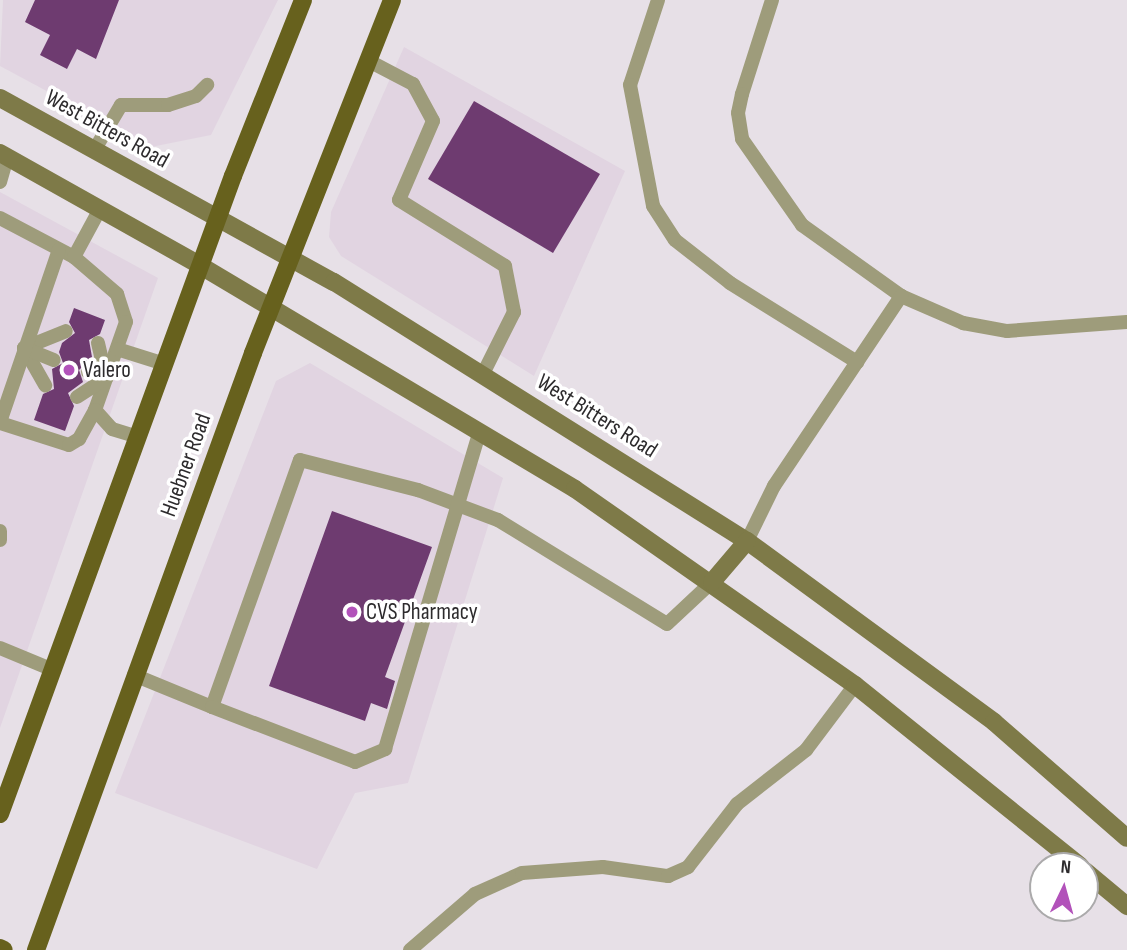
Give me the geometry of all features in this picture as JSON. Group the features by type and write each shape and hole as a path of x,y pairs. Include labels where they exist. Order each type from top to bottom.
{"main road":[{"path":"0,814 218,218 303,0"},
{"name":"Huebner Road","path":"36,950 134,675 271,307 392,0"},
{"name":"West Bitters Road","path":"0,98 290,257 483,374 747,541 994,722 1127,838"},
{"path":"4,155 201,265 575,489 855,684 1063,852"},
{"path":"712,582 747,541"},
{"path":"1099,883 1127,906"}],"lane":[{"path":"658,0 630,85 653,206 675,240 730,283 857,362"},
{"path":"772,0 742,94 741,139 802,225 901,296 963,323 1007,331 1127,322"},
{"path":"367,60 413,84 433,121 399,200 505,266 514,312 483,374"},
{"path":"95,149 121,105 168,105 196,96 207,85"},
{"path":"0,182 4,155"},
{"path":"74,257 100,209"},
{"path":"0,218 74,257 117,295 126,322 95,410 79,439 69,445 0,422 59,250"},
{"path":"747,541 774,486 901,296"},
{"path":"24,348 66,331"},
{"path":"98,343 106,378"},
{"path":"24,348 54,360"},
{"path":"24,348 45,385"},
{"path":"117,349 165,364"},
{"path":"88,372 106,378"},
{"path":"77,397 106,378"},
{"path":"95,410 112,429 138,437"},
{"path":"134,675 355,762 385,750 455,504 480,431"},
{"path":"212,707 300,460 455,504 498,520 667,624 712,582"},
{"path":"0,531 0,540"},
{"path":"0,648 53,670"},
{"path":"410,950 475,894 522,873 603,867 668,876 688,867 737,804 806,751 855,684"}],"shaded area":[{"path":"3,0 278,0 211,135 151,147 0,66"},
{"path":"404,47 625,171 534,376 341,256 329,237 331,212"},
{"path":"0,192 158,278 0,728"},
{"path":"310,363 503,478 408,783 355,793 317,869 115,793 276,381"}],"building":[{"path":"35,0 119,0 96,59 77,49 67,69 40,55 50,35 25,22"},
{"path":"474,101 600,174 553,253 428,179"},
{"name":"Valero","path":"74,308 105,320 100,334 89,340 92,357 79,370 83,382 68,393 74,406 65,431 34,420 43,394 54,389 52,369 63,363 59,352 62,343 75,333 69,322"},
{"name":"CVS Pharmacy","path":"332,511 432,547 385,677 395,681 387,709 371,703 365,721 269,686"}],"place":[{"name":"Valero","path":"69,370"},
{"name":"CVS Pharmacy","path":"352,612"}]}
